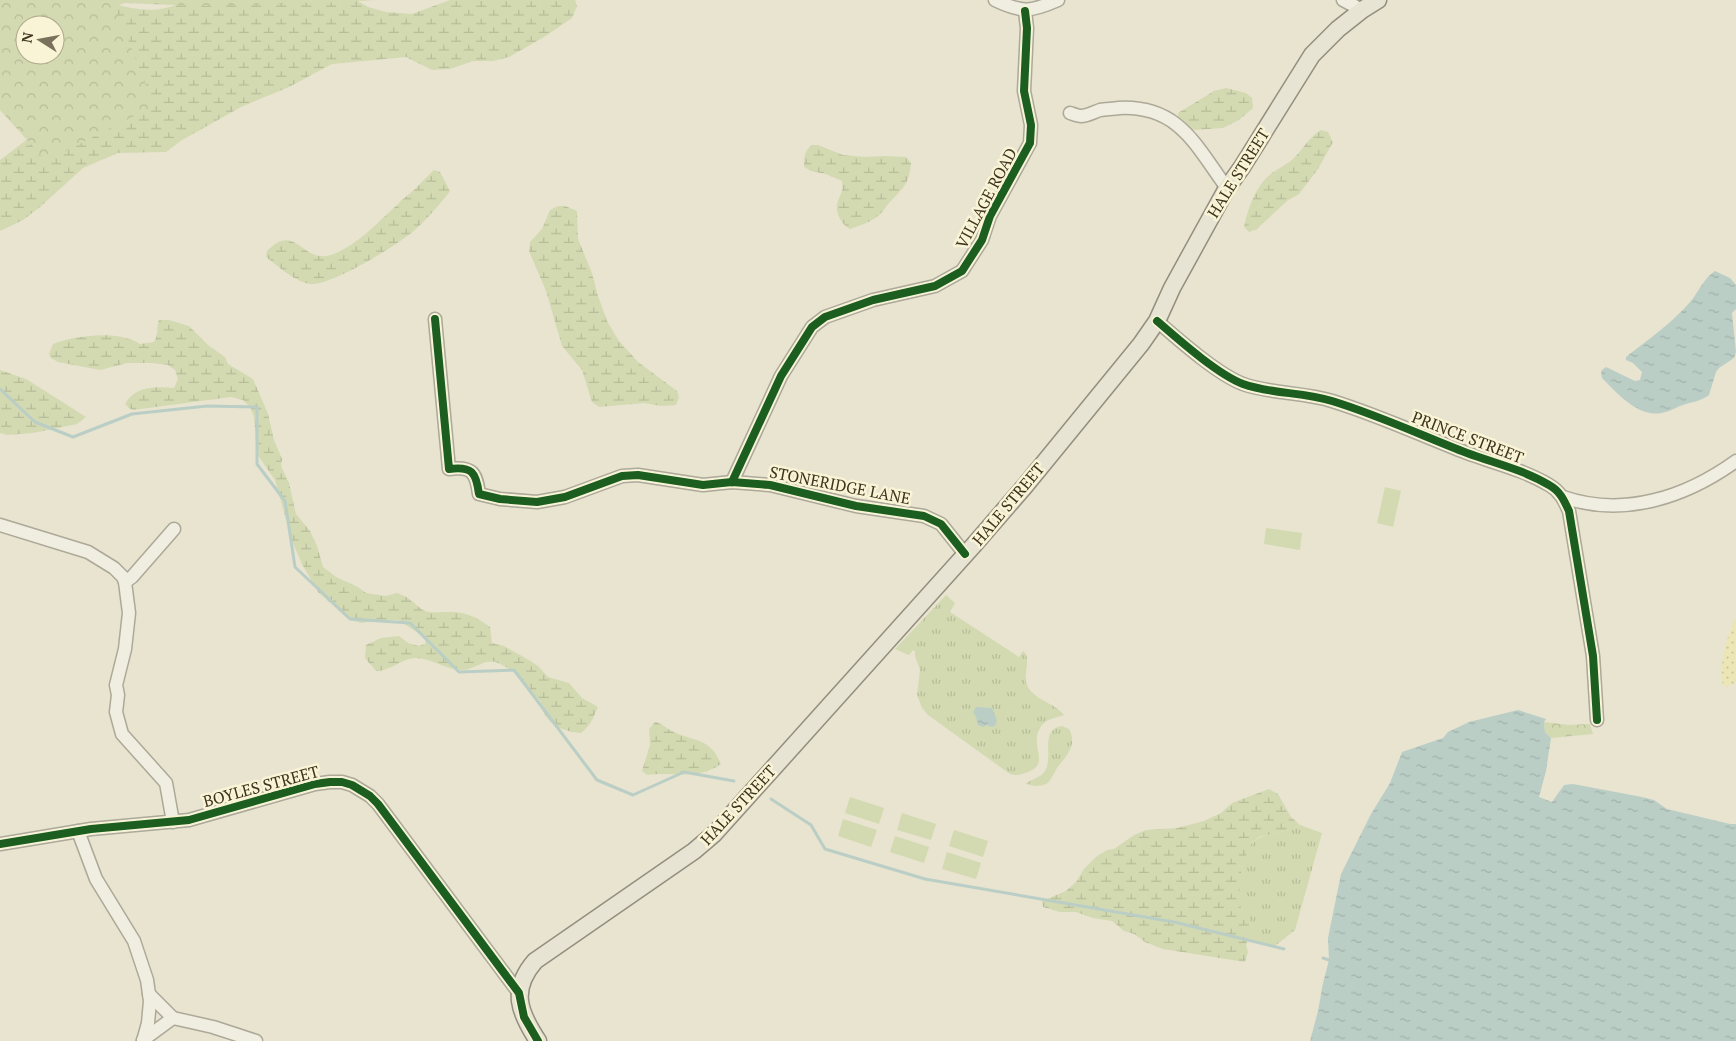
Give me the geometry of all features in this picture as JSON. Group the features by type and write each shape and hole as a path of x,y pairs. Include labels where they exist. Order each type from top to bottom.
{"main road":[{"name":"HALE STREET","path":"519,994 524,977 535,961 694,851 714,834 965,554 1035,473 1141,344 1157,321 1172,288 1226,188 1242,167 1312,55 1338,29 1378,0"},
{"path":"519,994 524,1017 538,1041"}],"street":[{"path":"995,0 1025,11 1058,0"},
{"path":"1344,0 1362,10"},
{"name":"VILLAGE ROAD","path":"732,482 781,376 812,327 825,317 872,300 935,286 962,271 982,240 990,216 1030,143 1031,125 1024,91 1027,28 1025,11"},
{"path":"1070,113 1081,116 1101,110 1121,108 1141,109 1160,114 1174,122 1189,136 1226,188"},
{"name":"STONERIDGE LANE","path":"435,319 449,469 467,468 473,472 479,494 500,499 536,502 566,497 622,476 638,475 702,485 732,482 770,485 856,506 924,516 941,524 965,554"},
{"name":"PRINCE STREET","path":"1157,321 1208,362 1242,384 1318,398 1355,409 1468,454 1531,476 1551,486 1563,497"},
{"path":"1563,497 1581,503 1608,506 1654,502 1717,475 1736,461"},
{"path":"1563,497 1569,511 1593,656 1597,720"},
{"path":"0,525 88,552 114,568 126,582 129,614 125,649 116,684 118,695 116,712 122,734 166,783 173,822"},
{"path":"126,582 174,529"},
{"name":"BOYLES STREET","path":"0,844 125,825 188,820 315,784 342,782 352,785 370,796 378,804 519,994"},
{"path":"78,831 96,879 134,941 147,980 149,994 148,1023 143,1040"},
{"path":"149,994 172,1018 213,1027 256,1041"},
{"path":"143,1040 172,1018"}],"green space":[{"path":"0,0 377,0 199,6 125,3 115,6 154,106 46,161 0,110"},
{"path":"187,0 356,0 368,7 386,12 412,14 450,0 575,0 577,6 572,18 544,37 509,57 493,61 473,61 450,69 432,70 406,57 332,64 289,87 241,107 182,140 166,152 118,153 83,168 23,220 0,231 0,160 37,132 109,3 148,10 167,8"},
{"path":"1226,88 1246,93 1252,98 1253,108 1239,120 1223,128 1194,130 1178,121 1178,113 1214,91"},
{"path":"1321,130 1328,132 1333,142 1318,169 1299,194 1287,201 1257,229 1249,232 1244,227 1250,205 1261,184 1272,173 1292,160 1310,139"},
{"path":"812,145 818,145 843,155 906,157 911,163 909,176 902,190 880,214 869,222 850,229 841,221 837,209 842,190 842,181 804,167 805,154"},
{"path":"434,170 440,172 450,191 439,205 409,235 350,271 322,282 306,283 300,281 266,257 267,251 277,243 285,240 292,241 313,254 321,256 341,251 367,233"},
{"path":"558,206 565,206 577,211 578,239 592,273 607,321 619,341 638,362 677,391 679,397 676,405 661,406 644,403 599,407 592,402 582,370 562,346 546,291 529,251 530,242 542,229 550,210"},
{"path":"159,320 169,320 189,326 208,345 225,357 228,364 253,379 268,414 274,440 282,459 281,466 289,483 296,514 310,531 323,567 336,577 358,587 366,593 386,596 397,593 426,611 459,613 470,615 480,620 490,627 492,643 504,646 527,659 538,666 548,677 569,683 582,698 598,707 587,727 581,733 571,732 552,723 545,715 540,701 532,695 514,673 498,663 489,662 462,670 415,658 376,671 365,658 366,645 381,638 399,636 408,643 419,646 425,644 426,638 398,620 376,620 362,623 354,621 346,617 318,592 302,564 292,541 275,480 257,454 254,417 250,407 243,400 231,397 133,410 125,404 129,398 140,390 153,387 174,388 178,379 175,370 168,365 127,363 100,370 58,362 51,358 49,354 53,344 85,336 109,335 140,344 154,342"},
{"path":"0,370 26,379 86,417 77,424 33,433 7,435 0,433"},
{"path":"1385,487 1401,491 1393,527 1377,523"},
{"path":"1266,528 1302,533 1300,550 1264,544"},
{"path":"946,595 955,603 950,612 1019,657 1023,651 1026,654 1026,682 1031,692 1064,715 1053,718 1041,726 1037,736 1039,760 1033,770 1019,775 1010,774 928,715 922,708 917,695 920,670 915,651 913,650 909,655 895,649"},
{"path":"655,722 680,735 706,744 712,749 721,764 712,769 694,774 647,775 642,771 650,745 649,729"},
{"path":"1544,722 1569,725 1590,724 1593,734 1551,738 1545,732"},
{"path":"1062,726 1069,729 1072,740 1072,745 1067,755 1046,784 1036,786 1026,784 1045,771 1049,738 1055,728"},
{"path":"1269,789 1278,794 1291,817 1300,825 1293,829 1259,837 1251,844 1241,868 1241,885 1238,898 1241,908 1250,918 1251,930 1246,945 1248,952 1245,962 1163,949 1124,931 1112,921 1093,918 1076,912 1060,912 1043,907 1042,901 1066,891 1076,882 1084,869 1096,857 1107,850 1114,849 1134,835 1146,830 1177,828 1204,821 1221,813 1232,803"},
{"path":"850,797 884,808 879,824 845,813"},
{"path":"902,813 936,824 931,840 897,830"},
{"path":"843,819 877,830 871,847 838,836"},
{"path":"1300,825 1322,833 1295,930 1275,946 1247,939 1250,931 1250,921 1242,910 1238,898 1244,859 1251,844 1258,838 1289,830"},
{"path":"954,830 988,841 983,857 949,846"},
{"path":"895,836 929,847 924,863 890,852"},
{"path":"947,852 981,863 976,879 942,869"}],"sand":[{"path":"1736,618 1736,682 1727,687 1723,686 1723,660 1726,642"}],"water":[{"path":"1715,271 1730,278 1736,285 1736,309 1732,313 1736,352 1734,358 1719,368 1709,395 1699,401 1665,412 1647,412 1638,409 1622,398 1602,378 1601,371 1606,367 1635,381 1640,380 1642,372 1633,363 1626,360 1626,357 1676,316 1691,301 1708,277"},
{"path":"976,707 992,708 997,720 995,726 987,725 983,727 978,725 973,712"},
{"path":"1518,710 1546,719 1544,722 1545,732 1551,738 1546,771 1539,797 1552,802 1564,785 1573,784 1642,797 1654,800 1667,809 1736,824 1736,1041 1310,1041 1329,960 1328,938 1341,874 1371,814 1390,783 1402,752 1443,738 1448,732 1469,722"}],"waterway":[{"path":"0,389 35,422 73,437 132,414 207,406 257,407 257,464 285,501 295,567 350,619 410,623 459,672 514,670 597,780 633,795 684,772 734,781"},
{"path":"771,799 811,825 825,849 925,879 1174,922 1284,949"},
{"path":"1323,958 1329,960"}],"cycle path":[{"path":"732,482 781,376 812,327 825,317 873,300 935,286 962,271 982,240 990,216 1030,143 1031,125 1024,91 1027,28 1025,11"},
{"path":"435,319 449,469 457,468 472,472 479,494 500,499 537,502 565,497 622,476 638,475 703,485 732,482 770,485 856,506 924,516 941,524 965,554"},
{"path":"1157,321 1210,365 1243,384 1265,390 1332,401 1519,471 1556,490 1569,511 1593,656 1597,720"},
{"path":"0,844 91,829 189,820 315,784 342,782 352,785 370,796 378,804 519,993 524,1017 538,1041"}]}
